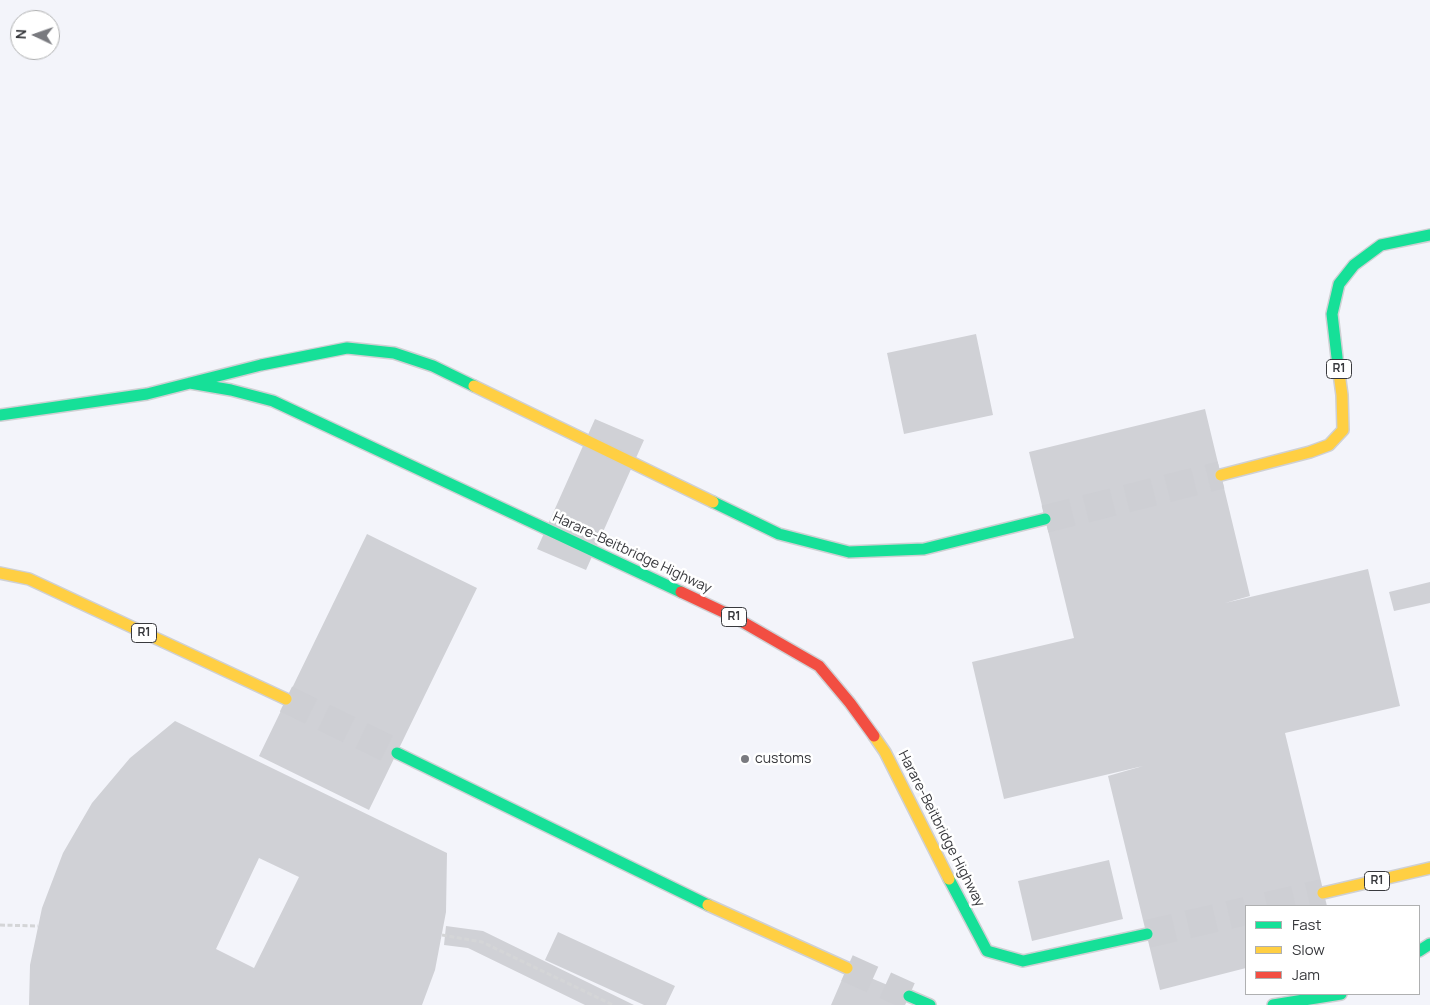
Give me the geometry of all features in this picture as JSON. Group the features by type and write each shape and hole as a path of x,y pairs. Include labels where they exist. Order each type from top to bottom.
{"highway":[{"name":"R1","path":"1221,475 1323,448 1329,445 1343,430 1342,394 1332,314 1339,284 1354,265 1381,245 1430,235"},
{"name":"Harare-Beitbridge Highway","path":"0,415 146,394 261,366 347,348 394,353 434,366 779,534 849,552 924,549 1045,520"},
{"name":"Harare-Beitbridge Highway","path":"190,383 231,390 273,401 734,617 818,666 850,703 885,752 987,951 1023,961 1147,934"},
{"name":"R1","path":"0,573 29,579 286,700"},
{"path":"397,753 672,889 847,968"},
{"name":"R1","path":"1324,893 1430,868"},
{"path":"1273,1005 1335,995"},
{"path":"909,996 930,1005"}],"path":[{"path":"0,925 38,926"},
{"path":"442,935 482,942 613,1005"}],"building":[{"path":"976,334 993,415 904,434 887,353"},
{"path":"1205,409 1250,596 1225,603 1368,569 1400,706 1285,733 1327,905 1245,905 1245,968 1160,990 1108,776 1143,766 1004,799 972,662 1074,638 1029,452"},
{"path":"595,419 644,440 586,570 537,549"},
{"path":"367,534 477,588 369,810 259,756"},
{"path":"1430,582 1430,603 1394,611 1389,592"},
{"path":"175,721 447,853 446,912 435,970 422,1005 29,1005 30,965 42,908 63,853 92,803 130,758","holes":["259,858 299,877 254,968 216,949"]},
{"path":"1109,860 1123,919 1032,941 1018,881"},
{"path":"446,926 483,931 634,1005 585,1005 468,948 444,945"},
{"path":"558,932 675,986 666,1005 644,1005 545,960"},
{"path":"847,968 909,994 905,1005 831,1005"}],"tunnel":[{"path":"1045,519 1221,475"},
{"path":"286,699 397,753"},
{"path":"1271,905 1323,893"},
{"path":"1147,934 1245,911"},
{"path":"847,968 909,996"}],"traffic: fast":[{"path":"1338,366 1332,314 1339,284 1354,265 1381,245 1430,235"},
{"path":"0,415 147,394 261,365 347,348 394,353 433,366 474,386"},
{"path":"190,383 231,390 273,401 681,592"},
{"path":"713,502 779,534 849,552 924,549 1045,519"},
{"path":"397,753 708,905"},
{"path":"949,879 987,951 1023,961 1147,934"},
{"path":"1420,950 1430,944"},
{"path":"1273,1005 1335,995"},
{"path":"909,996 930,1005"}],"traffic: slow":[{"path":"1221,475 1310,452 1329,445 1343,430 1342,395 1338,366"},
{"path":"474,386 713,502"},
{"path":"0,573 29,579 286,699"},
{"path":"874,736 885,752 949,879"},
{"path":"1323,893 1430,868"},
{"path":"708,905 847,968"}],"traffic: jam":[{"path":"681,592 734,617 819,666 850,703 874,736"}],"place":[{"name":"customs","path":"745,759"}]}
